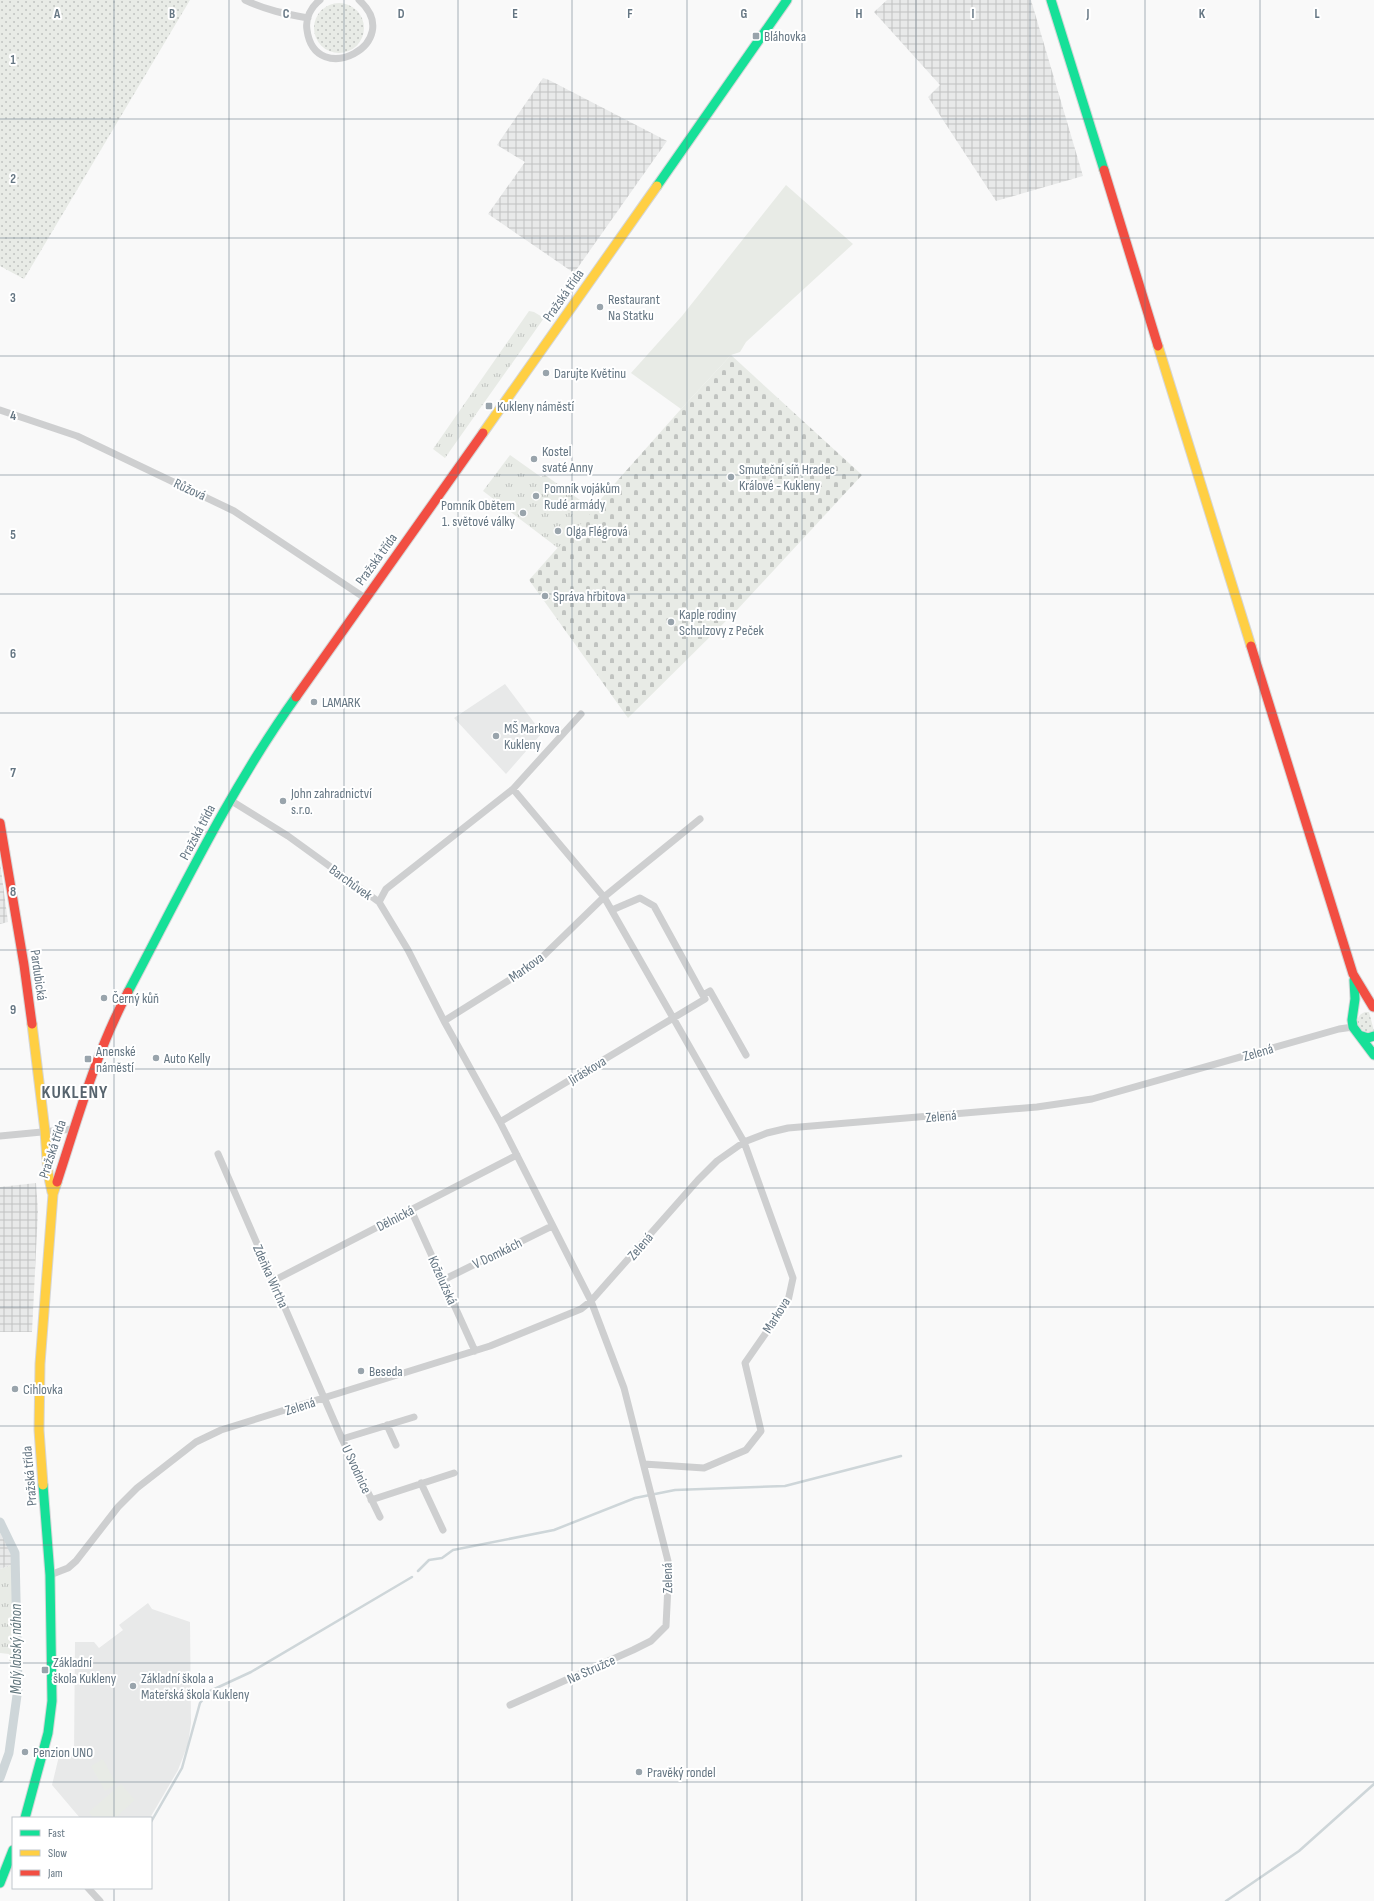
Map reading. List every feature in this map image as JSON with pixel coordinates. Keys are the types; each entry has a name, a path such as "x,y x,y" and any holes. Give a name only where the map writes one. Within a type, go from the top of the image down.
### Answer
{"street":[{"path":"246,0 274,12 308,18"},
{"path":"320,0 311,10 308,18 307,33 314,47 321,54 331,58 341,59 351,57 360,52 369,39 372,24 370,14 364,2"},
{"name":"Pražská třída","path":"25,1817 48,1733 52,1701 50,1575 39,1430 40,1364 53,1194 99,1054 113,1020 230,800 272,730 697,130 787,0"},
{"path":"1051,0 1353,974 1355,999 1353,1027 1374,1055"},
{"name":"Růžová","path":"0,410 77,436 234,511 365,598"},
{"path":"379,902 386,889 513,789 581,714"},
{"name":"Markova","path":"513,789 604,897 612,910 744,1142 793,1278 788,1301 745,1363 761,1430 746,1450 704,1468 644,1464"},
{"name":"Barchůvek","path":"230,800 288,836 379,902 408,950 444,1021"},
{"name":"Markova","path":"444,1021 535,964 604,897 700,819"},
{"name":"Pardubická","path":"0,823 21,944 45,1131 48,1173 53,1194"},
{"path":"612,910 640,898 654,906 705,999 673,1018"},
{"path":"1353,974 1374,1007"},
{"path":"703,995 710,991 746,1055"},
{"path":"1353,1016 1359,1008 1368,1006 1374,1007"},
{"name":"Jiráskova","path":"500,1122 673,1018"},
{"path":"444,1021 500,1122 591,1302"},
{"name":"Zelená","path":"50,1575 72,1565 127,1497 196,1442 221,1430 506,1341 570,1314 591,1302 698,1180 717,1161 744,1142 767,1133 788,1128 1038,1107 1092,1099 1339,1029 1353,1027"},
{"path":"1359,1035 1368,1038 1374,1036"},
{"path":"0,1136 45,1131 73,1130"},
{"name":"Zdeňka Wirtha","path":"218,1154 325,1398"},
{"name":"Dělnická","path":"273,1280 517,1155"},
{"name":"Koželužská","path":"411,1210 475,1351"},
{"name":"V Domkách","path":"443,1280 552,1226"},
{"name":"Zelená","path":"591,1302 624,1388 669,1566 666,1626"},
{"name":"U Svodnice","path":"325,1398 342,1439 380,1517"},
{"name":"U Svodnice","path":"342,1439 414,1417"},
{"path":"387,1425 396,1444"},
{"name":"U Svodnice","path":"371,1500 454,1473"},
{"path":"421,1483 443,1530"},
{"name":"Na Stružce","path":"510,1705 651,1641 666,1626"},
{"path":"0,1883 12,1853"},
{"path":"89,1889 100,1901"}],"shaded area":[{"path":"887,0 1031,0 1083,176 996,201 928,97 940,85 874,12"},
{"path":"543,78 667,141 574,273 488,214 525,162 497,145"},
{"path":"505,684 542,733 506,774 454,718"},
{"path":"0,862 8,922 0,924"},
{"path":"36,1183 38,1211 32,1332 0,1332 0,1187"},
{"path":"0,1527 4,1532 15,1564 0,1569"},
{"name":"Základní škola a Mateřská škola Kukleny","path":"148,1603 152,1609 190,1622 191,1723 188,1744 178,1770 151,1817 79,1817 52,1785 60,1752 74,1754 75,1642 94,1642 99,1648 123,1630 119,1625"}],"green space":[{"path":"0,0 190,0 24,279 0,266"},
{"path":"334,3 344,3 357,10 364,23 364,33 357,46 344,53 334,53 325,49 318,42 314,33 314,23 318,14 325,7"},
{"path":"786,185 853,244 746,342 740,352 731,355 681,409 631,373 682,316"},
{"path":"529,311 534,312 544,318 445,458 433,449"},
{"path":"731,355 862,475 736,611 628,718 529,580"},
{"path":"510,455 541,477 545,475 594,510 558,548 483,491"},
{"path":"1365,1012 1369,1012 1374,1031 1368,1033 1359,1028 1358,1023 1358,1018"},
{"path":"54,1139 59,1144 54,1149 49,1144"},
{"path":"15,1564 18,1662 9,1661 9,1654 0,1653 0,1569"},
{"path":"103,1759 116,1784 105,1791 91,1766"},
{"path":"121,1784 135,1800 116,1817 92,1817 89,1812"}],"waterway":[{"path":"418,1571 429,1560 442,1558 453,1550 554,1530 635,1498 675,1490 785,1486 901,1456"},
{"name":"Malý labský náhon","path":"0,1522 15,1553 18,1688 9,1753 0,1778"},
{"path":"152,1820 182,1768 200,1703 210,1691 251,1672 412,1577"},
{"path":"1226,1901 1299,1851 1374,1784"}],"traffic: fast":[{"path":"657,186 787,0"},
{"path":"1051,0 1104,170"},
{"path":"128,992 228,804 249,768 296,697"},
{"path":"1354,980 1355,999 1352,1020 1353,1027 1374,1055"},
{"path":"1359,1035 1368,1038 1374,1036"},
{"path":"25,1817 48,1733 52,1701 50,1575 43,1485"},
{"path":"0,1883 12,1853"}],"traffic: slow":[{"path":"483,433 657,186"},
{"path":"1158,346 1251,646"},
{"path":"32,1024 45,1131 48,1173 52,1192"},
{"path":"43,1485 39,1430 40,1364 53,1194 57,1182"}],"traffic: jam":[{"path":"1104,170 1158,346"},
{"path":"296,697 483,433"},
{"path":"1251,646 1353,974 1373,1007"},
{"path":"0,823 24,965 32,1024"},
{"path":"57,1182 97,1062 106,1038 128,992"}],"place":[{"name":"Bláhovka","path":"756,36"},
{"name":"Restaurant Na Statku","path":"600,307"},
{"name":"Darujte Květinu","path":"546,373"},
{"name":"Kukleny náměstí","path":"489,406"},
{"name":"Kostel svaté Anny","path":"534,459"},
{"name":"Smuteční síň Hradec Králové - Kukleny","path":"731,477"},
{"name":"Pomník vojákům Rudé armády","path":"536,496"},
{"name":"Pomník Obětem 1. světové války","path":"523,513"},
{"name":"Olga Flégrová","path":"558,531"},
{"name":"Správa hřbitova","path":"545,596"},
{"name":"Kaple rodiny Schulzovy z Peček","path":"671,622"},
{"name":"LAMARK","path":"314,702"},
{"name":"MŠ Markova Kukleny","path":"496,736"},
{"name":"John zahradnictví s.r.o.","path":"283,801"},
{"name":"Černý kůň","path":"104,998"},
{"name":"Auto Kelly","path":"156,1058"},
{"name":"Anenské náměstí","path":"88,1059"},
{"name":"Beseda","path":"361,1371"},
{"name":"Cihlovka","path":"15,1389"},
{"name":"Základní škola Kukleny","path":"45,1670"},
{"name":"Základní škola a Mateřská škola Kukleny","path":"133,1686"},
{"name":"Penzion UNO","path":"25,1752"},
{"name":"Pravěký rondel","path":"639,1772"}],"district":[{"name":"KUKLENY","path":"75,1092"}]}
